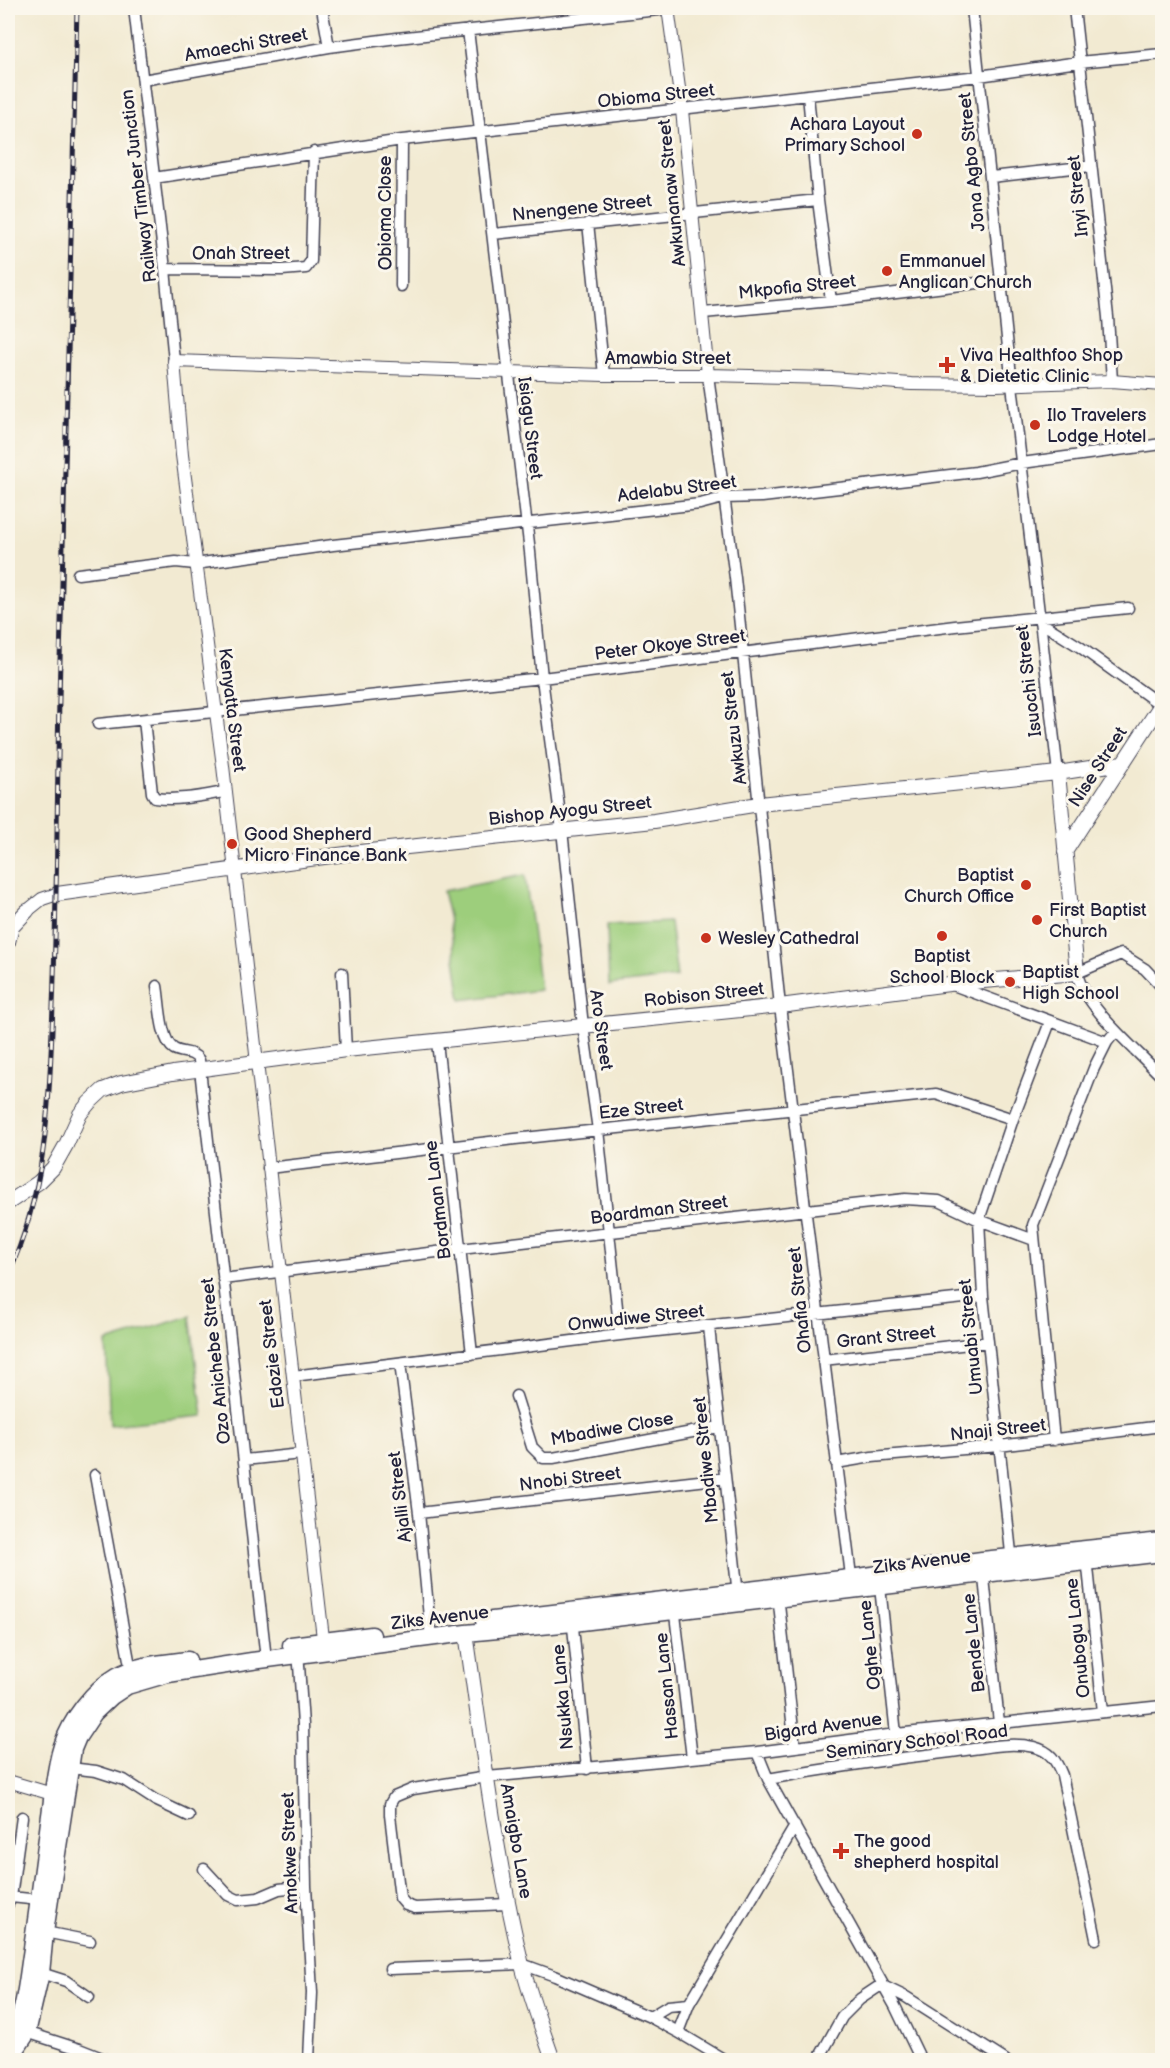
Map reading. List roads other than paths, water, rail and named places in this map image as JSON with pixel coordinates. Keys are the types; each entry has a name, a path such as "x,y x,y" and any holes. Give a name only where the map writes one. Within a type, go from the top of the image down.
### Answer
{"main road":[{"name":"Nise Street","path":"1065,852 1162,705"},
{"name":"Bishop Ayogu Street","path":"57,894 360,852 654,821 759,804 1058,773 1122,764"},
{"name":"Isuochi Street","path":"1058,773 1077,973"},
{"path":"8,942 12,927 27,911"},
{"name":"Robison Street","path":"8,1203 39,1182 53,1168 80,1114 88,1103 103,1090 121,1083 346,1050 780,1006 949,984 1077,973"},
{"name":"Ziks Avenue","path":"8,2044 22,2031 27,1990 40,1931 60,1796 62,1747 73,1722 106,1684 118,1676 153,1665 265,1654 465,1628 852,1584 1086,1554 1162,1541"},
{"name":"Ziks Avenue","path":"1086,1554 1162,1553"},
{"name":"Ziks Avenue","path":"852,1584 880,1587 983,1567"},
{"name":"Amaigbo Lane","path":"465,1628 486,1777 508,1904 522,1964 553,2061"},
{"name":"Ziks Avenue","path":"9,2061 22,2031 41,1973 39,1900 60,1796 78,1737 94,1713 111,1696 127,1686 168,1674 265,1654"}],"street":[{"name":"Railway Timber Junction","path":"134,8 174,361"},
{"path":"322,8 329,47"},
{"name":"Amaechi Street","path":"143,80 329,47 671,8"},
{"name":"Awkunanaw Street","path":"671,8 708,375"},
{"name":"Jona Agbo Street","path":"972,8 1012,385"},
{"name":"Inyi Street","path":"1074,8 1108,317 1112,381"},
{"name":"Isiagu Street","path":"468,30 542,678 562,830"},
{"name":"Obioma Street","path":"154,178 402,140 1162,54"},
{"path":"808,95 831,301"},
{"name":"Obioma Close","path":"401,286 402,140"},
{"name":"Onah Street","path":"165,269 282,270 306,268 311,261 314,152"},
{"path":"991,177 1091,166"},
{"name":"Nnengene Street","path":"493,234 818,200"},
{"path":"588,223 604,375"},
{"name":"Mkpofia Street","path":"703,313 831,301 1002,280"},
{"name":"Amawbia Street","path":"174,361 604,375 831,378 911,384 1012,385 1112,381 1162,385"},
{"name":"Kenyatta Street","path":"174,361 195,564 215,712 256,1063"},
{"name":"Awkuzu Street","path":"708,375 735,578 780,1006"},
{"name":"Isuochi Street","path":"1012,385 1058,773"},
{"name":"Adelabu Street","path":"78,574 176,562 195,564 333,545 700,504 723,498 762,498 976,472 1022,463 1162,444"},
{"name":"Peter Okoye Street","path":"98,724 542,678 742,652 1040,620 1128,608"},
{"path":"1040,620 1162,705"},
{"path":"144,720 154,798 184,799 224,792"},
{"name":"Aro Street","path":"562,830 620,1335"},
{"name":"Bishop Ayogu Street","path":"27,911 42,899 57,894"},
{"path":"1162,987 1145,969 1121,954 1077,973 1083,990 1116,1031 1162,1077"},
{"path":"342,973 346,1050"},
{"path":"949,984 1107,1042"},
{"path":"157,986 166,1040 174,1048 193,1053 197,1057 200,1070"},
{"name":"Ohafia Street","path":"780,1006 852,1584"},
{"name":"Umuabi Street","path":"1012,1563 983,1296 979,1220 1013,1119 1050,1022"},
{"path":"1054,1440 1033,1226 1094,1068 1107,1042 1116,1031"},
{"name":"Bordman Lane","path":"437,1042 472,1354"},
{"name":"Edozie Street","path":"256,1063 324,1646"},
{"name":"Ozo Anichebe Street","path":"200,1070 265,1654"},
{"name":"Eze Street","path":"268,1168 936,1094 1013,1119"},
{"name":"Boardman Street","path":"223,1279 460,1249 610,1234 904,1199 939,1201 979,1220 1034,1240"},
{"name":"Onwudiwe Street","path":"293,1376 620,1335 983,1296"},
{"name":"Mbadiwe Street","path":"709,1327 738,1596"},
{"name":"Grant Street","path":"823,1360 988,1342"},
{"name":"Ajalli Street","path":"400,1363 431,1633"},
{"name":"Mbadiwe Close","path":"516,1396 532,1447 543,1458 554,1458 719,1427"},
{"name":"Nnaji Street","path":"836,1463 872,1457 999,1446 1162,1426"},
{"path":"244,1460 301,1454"},
{"path":"95,1475 131,1671"},
{"name":"Nnobi Street","path":"419,1513 725,1478"},
{"name":"Onubogu Lane","path":"1086,1554 1102,1713"},
{"name":"Bende Lane","path":"983,1567 999,1723"},
{"name":"Oghe Lane","path":"880,1587 896,1734"},
{"path":"777,1592 795,1747"},
{"name":"Hassan Lane","path":"674,1604 692,1758"},
{"name":"Nsukka Lane","path":"572,1616 587,1769"},
{"name":"Amokwe Street","path":"298,1649 303,1725 306,1886 312,1993 309,2061"},
{"name":"Bigard Avenue","path":"508,1904 415,1908 406,1905 400,1898 390,1815 390,1804 394,1797 413,1788 486,1777 757,1752 896,1734 1162,1706"},
{"name":"Seminary School Road","path":"768,1779 850,1764 1004,1746 1033,1747 1044,1751 1056,1760 1062,1775 1096,1939"},
{"path":"757,1752 768,1779 881,1985 895,2006 921,2061"},
{"path":"69,1768 96,1771 124,1780 155,1800 189,1815"},
{"path":"8,1781 60,1796"},
{"path":"22,1817 11,1873 9,1900 39,1900"},
{"path":"678,2032 688,2004 795,1826"},
{"path":"204,1869 228,1895 238,1900 258,1898 279,1889 306,1886"},
{"path":"40,1931 90,1941"},
{"path":"390,1969 522,1964 650,2017 725,2061"},
{"path":"41,1973 62,1979 88,1997"},
{"path":"818,2061 842,2017 860,1999 881,1985"},
{"path":"881,1985 906,1997 1005,2061"},
{"path":"650,2017 668,2006 688,2004"},
{"path":"22,2031 79,2049 107,2061"}],"railway":[{"path":"8,1275 21,1242 39,1176 50,1075 77,8"}],"place":[{"name":"Achara Layout Primary School","path":"917,134"},
{"name":"Emmanuel Anglican Church","path":"887,271"},
{"name":"Viva Healthfoo Shop & Dietetic Clinic","path":"947,365"},
{"name":"Ilo Travelers Lodge Hotel","path":"1035,425"},
{"name":"Good Shepherd Micro Finance Bank","path":"232,844"},
{"name":"Baptist Church Office","path":"1026,885"},
{"name":"First Baptist Church","path":"1037,920"},
{"name":"Baptist School Block","path":"942,936"},
{"name":"Wesley Cathedral","path":"706,938"},
{"name":"Baptist High School","path":"1010,982"},
{"name":"The good shepherd hospital","path":"841,1851"}]}
